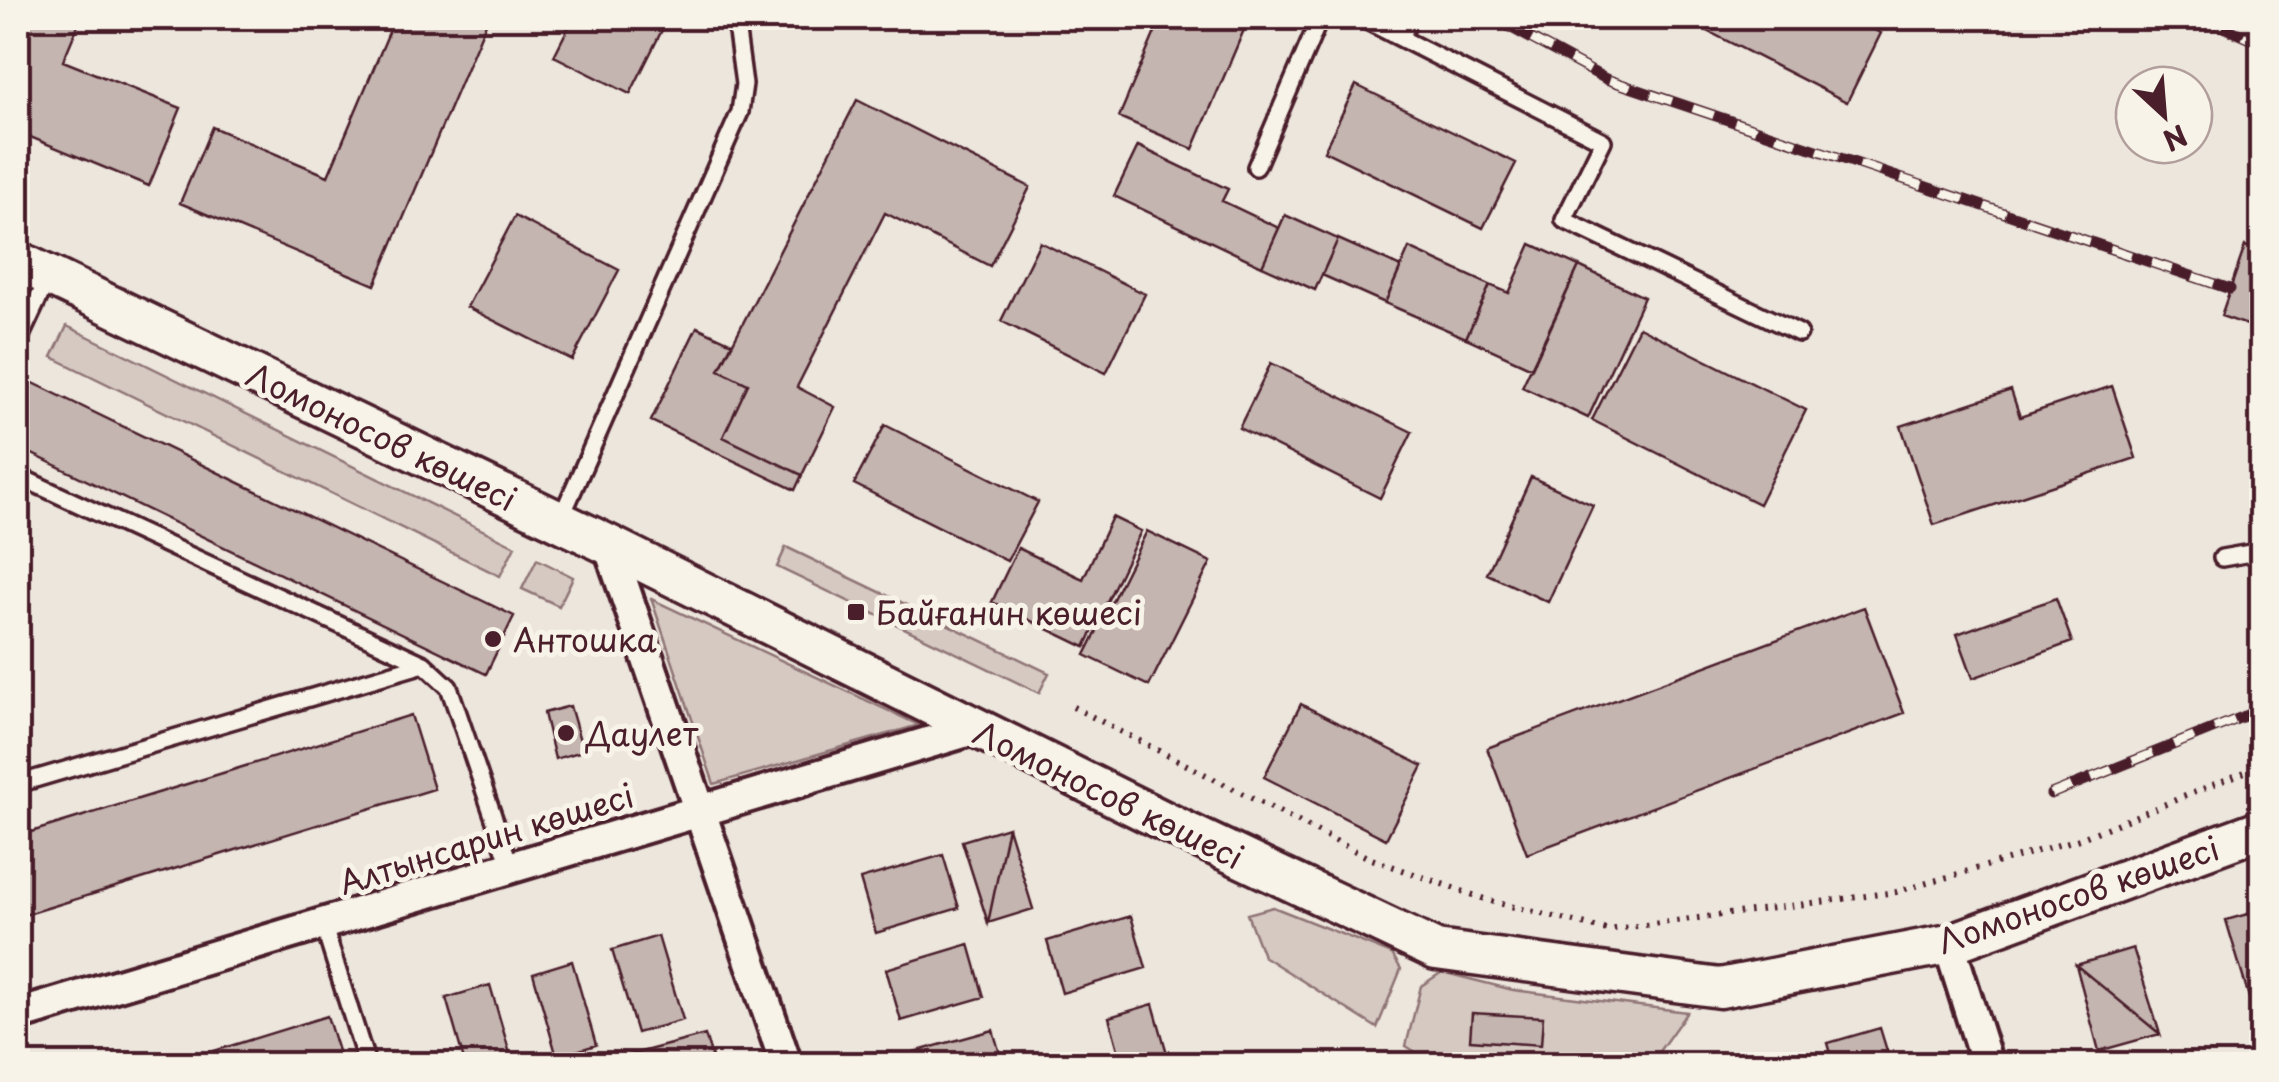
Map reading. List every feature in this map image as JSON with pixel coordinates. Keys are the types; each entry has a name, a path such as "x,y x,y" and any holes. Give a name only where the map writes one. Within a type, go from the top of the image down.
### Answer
{"street":[{"name":"Ломоносов көшесі","path":"33,268 609,545 974,729 1436,950 1720,988 1949,944 2262,829"},
{"path":"609,545 786,1064"},
{"name":"Алтынсарин көшесі","path":"18,1015 974,729"},
{"path":"1949,944 1986,1064"}],"lane":[{"path":"559,522 740,112 744,84 735,18"},
{"path":"1256,167 1320,18"},
{"path":"1361,18 1603,141 1564,220 1799,333"},
{"path":"1401,38 1410,18"},
{"path":"18,342 33,268"},
{"path":"18,476 424,664 448,686 511,868"},
{"path":"2222,558 2262,551"},
{"path":"18,784 424,664"},
{"path":"322,924 367,1064"}],"path":[{"path":"1073,707 1369,858 1490,900 1607,930 1896,892 2078,839 2262,765"}],"shaded area":[{"path":"67,326 515,546 500,576 52,357"},
{"path":"786,547 1049,673 1039,693 777,567"},
{"path":"537,559 573,577 559,606 522,589"},
{"path":"651,599 919,725 714,784"},
{"path":"1273,907 1392,954 1401,969 1377,1028 1263,956 1247,914"},
{"path":"1442,972 1513,990 1687,1012 1655,1057 1559,1064 1435,1064 1406,1046 1421,986"}],"building":[{"path":"18,18 81,18 63,61 181,108 149,186 18,132"},
{"path":"395,18 488,18 375,285 180,203 212,127 328,176"},
{"path":"573,18 668,18 630,94 554,56"},
{"path":"1161,18 1249,18 1193,149 1119,117"},
{"path":"1682,18 1849,18 1881,33 1847,102"},
{"path":"1356,85 1516,163 1483,228 1324,151"},
{"path":"857,100 1030,187 990,266 885,213 797,387 835,407 802,475 723,437 748,384 719,370"},
{"path":"1138,146 1228,189 1222,201 1279,228 1262,266 1114,196"},
{"path":"1285,215 1338,239 1315,290 1262,266"},
{"path":"515,216 619,270 572,360 467,307"},
{"path":"1338,239 1401,267 1385,303 1322,275"},
{"path":"1040,242 1145,294 1106,373 1001,321"},
{"path":"1531,244 1579,266 1532,368 1466,338 1490,285 1509,293"},
{"path":"2245,246 2262,251 2262,330 2221,316"},
{"path":"1409,248 1490,285 1466,338 1385,303"},
{"path":"1579,266 1644,297 1588,418 1522,387"},
{"path":"697,327 732,343 719,370 748,384 723,437 802,475 795,490 651,421"},
{"path":"1639,327 1806,410 1759,504 1592,420"},
{"path":"1271,363 1412,432 1380,498 1239,428"},
{"path":"21,377 514,616 486,674 18,447"},
{"path":"2112,386 2136,458 1934,525 1901,426 2011,390 2020,417"},
{"path":"885,425 1038,502 1007,561 854,484"},
{"path":"1531,477 1593,505 1548,602 1487,574"},
{"path":"1112,517 1141,531 1085,647 992,602 1018,548 1083,579"},
{"path":"1147,531 1211,562 1149,686 1085,655"},
{"path":"2056,598 2072,642 1973,678 1957,634"},
{"path":"1864,607 1904,713 1527,854 1487,748"},
{"path":"1301,704 1423,766 1386,839 1264,777"},
{"path":"570,706 583,751 555,759 544,713"},
{"path":"411,715 434,789 18,917 18,836"},
{"path":"1008,827 1033,909 988,923"},
{"path":"1008,827 988,923 962,841"},
{"path":"943,855 959,908 876,933 860,879"},
{"path":"2262,910 2262,1001 2251,1004 2226,920"},
{"path":"1131,916 1146,968 1062,993 1047,941"},
{"path":"658,936 683,1020 637,1033 612,950"},
{"path":"969,944 984,997 901,1021 886,969"},
{"path":"2133,948 2160,1034 2076,965"},
{"path":"572,961 596,1045 557,1057 533,973"},
{"path":"2076,965 2160,1034 2099,1051"},
{"path":"490,985 513,1064 465,1064 446,998"},
{"path":"1153,1004 1170,1064 1122,1064 1109,1017"},
{"path":"1472,1013 1543,1017 1541,1045 1470,1040"},
{"path":"327,1016 342,1064 172,1064"},
{"path":"1880,1028 1891,1064 1834,1064 1828,1043"},
{"path":"993,1030 1003,1064 914,1064 910,1053"},
{"path":"705,1035 714,1064 624,1064 622,1057"}],"railway":[{"path":"1493,18 1606,79 2230,289"},
{"path":"2203,18 2262,44"},
{"path":"2051,794 2262,709"}],"place":[{"name":"Байғанин көшесі","path":"856,612"},
{"name":"Антошка","path":"493,639"},
{"name":"Даулет","path":"566,733"}]}
